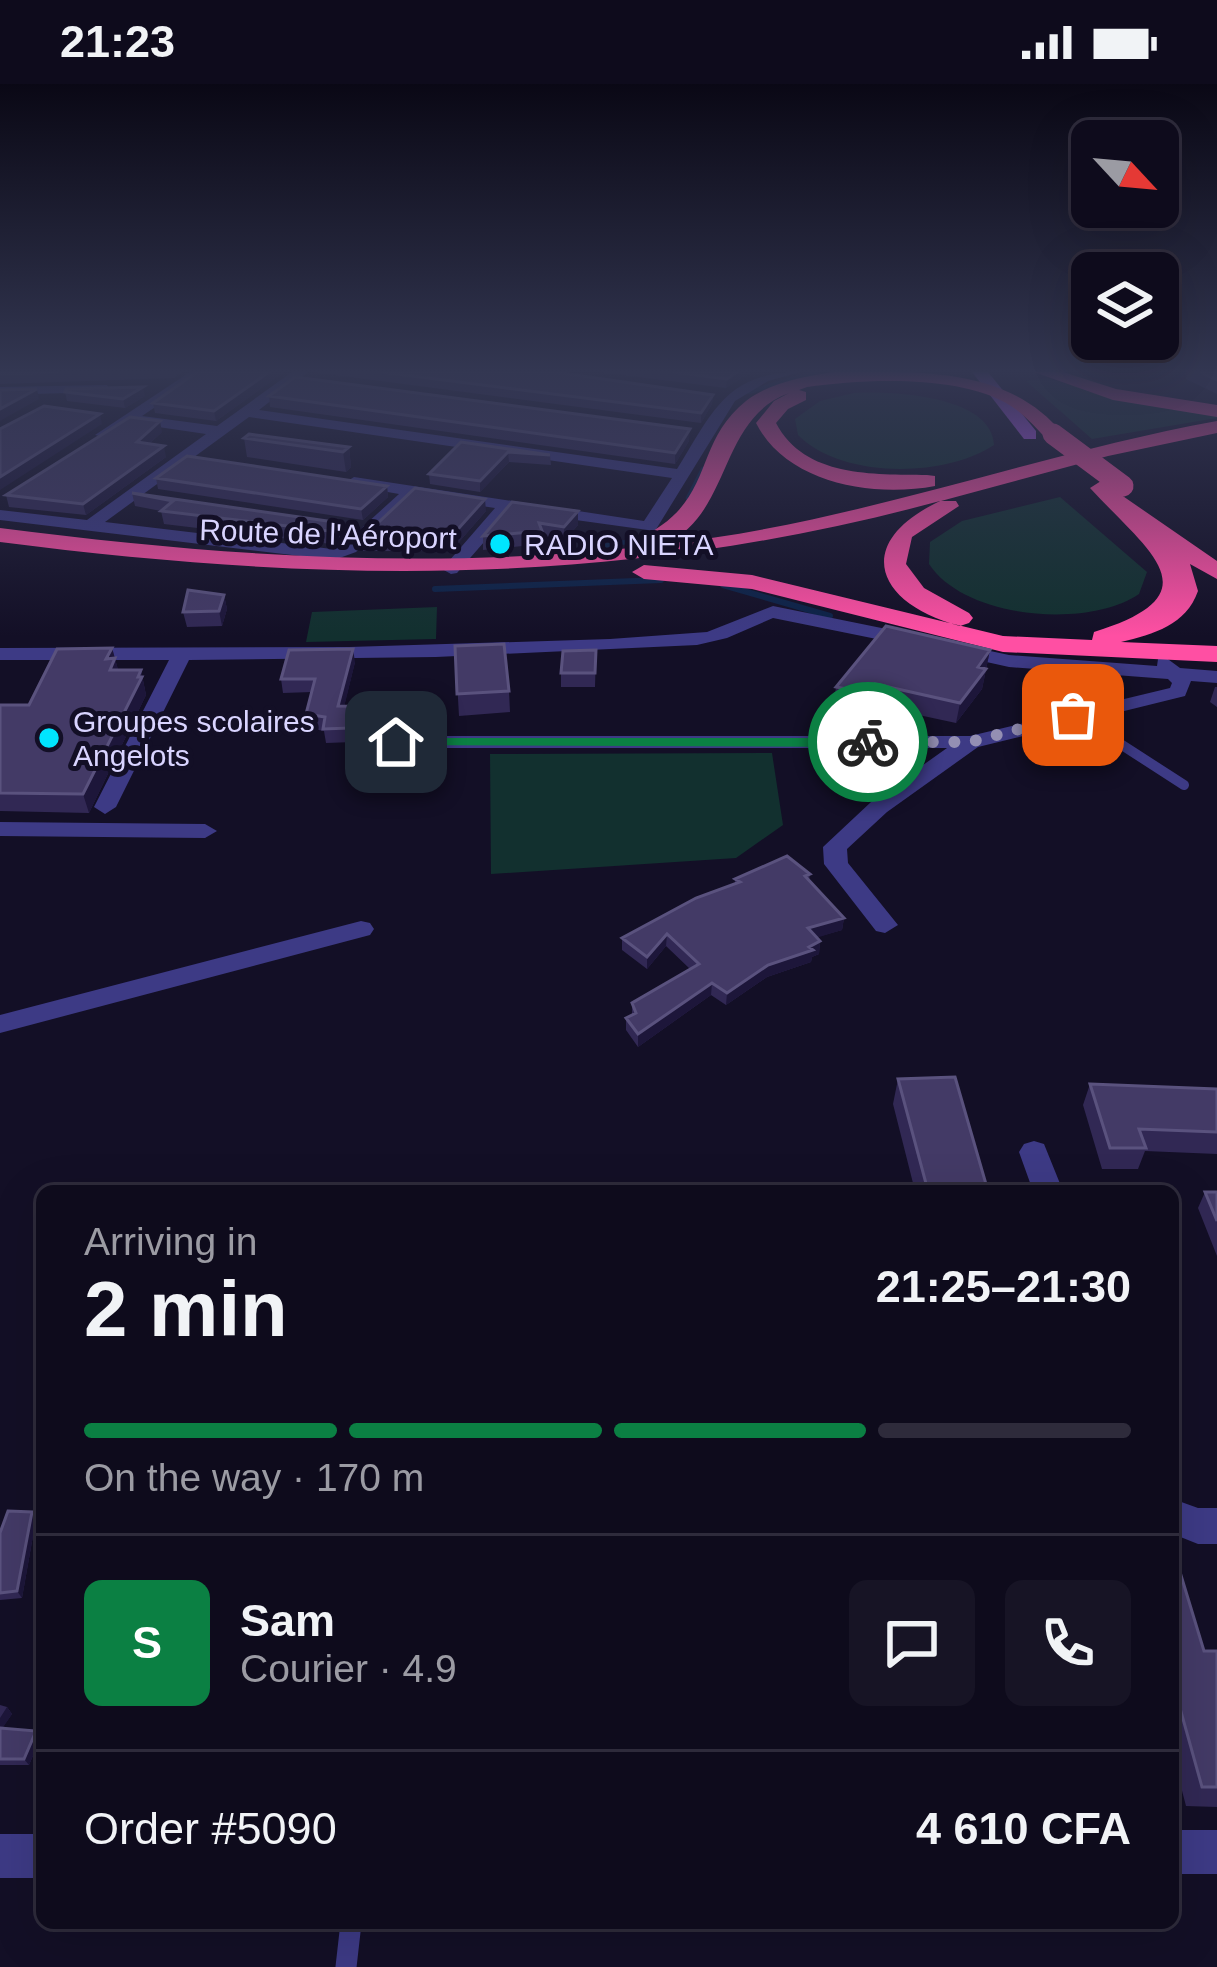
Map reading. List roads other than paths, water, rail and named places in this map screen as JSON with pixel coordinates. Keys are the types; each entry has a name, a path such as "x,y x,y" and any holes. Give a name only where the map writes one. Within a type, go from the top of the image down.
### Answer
{"highway":[{"path":"458,569 605,552 667,537 694,511 721,460"},
{"path":"802,460 857,478 927,481 1002,475"},
{"name":"Route de l'Aéroport","path":"0,535 209,561 375,570 568,563 783,532 1071,460"},
{"path":"1072,460 1217,572"},
{"name":"Route de l'Aéroport","path":"0,550 163,572 287,580 500,580 611,572 734,554 1130,460"},
{"path":"968,499 920,516 900,531 892,546 899,577 913,595 958,618 1023,635 1069,638 1138,631 1168,618 1184,593 1186,579 1167,550 1115,492"},
{"path":"1115,492 1217,552"},
{"path":"611,572 699,573 752,582 1003,644 1217,653"},
{"path":"1115,650 1159,637 1204,607"}],"street":[{"path":"87,528 178,460"},
{"path":"607,460 680,473"},
{"path":"343,481 649,527 688,460"},
{"path":"0,515 324,556 342,553 411,491"},
{"path":"131,494 152,497"},
{"path":"458,569 505,507"},
{"path":"347,527 369,531"},
{"path":"0,654 525,649 724,636 773,612 1009,661 1217,677"},
{"path":"396,742 970,742 1178,692 1182,683 1177,673 1150,651"},
{"path":"105,808 182,653"},
{"path":"885,925 836,864 835,847 879,807 970,742"},
{"path":"0,829 205,831"},
{"path":"0,1024 362,929"},
{"path":"1034,1152 1046,1185"},
{"path":"1179,1518 1198,1526 1217,1526"},
{"path":"1179,1852 1217,1852"},
{"path":"0,1856 36,1856"}],"lane":[{"path":"1073,715 1184,785"},
{"path":"346,1967 350,1929"}],"waterway":[{"path":"688,498 703,469"},
{"path":"562,553 638,540"},
{"path":"435,589 661,580"},
{"path":"723,585 830,616"}],"place":[{"name":"RADIO NIETA","path":"500,544"},
{"name":"Groupes scolaires Angelots","path":"49,738"}]}
